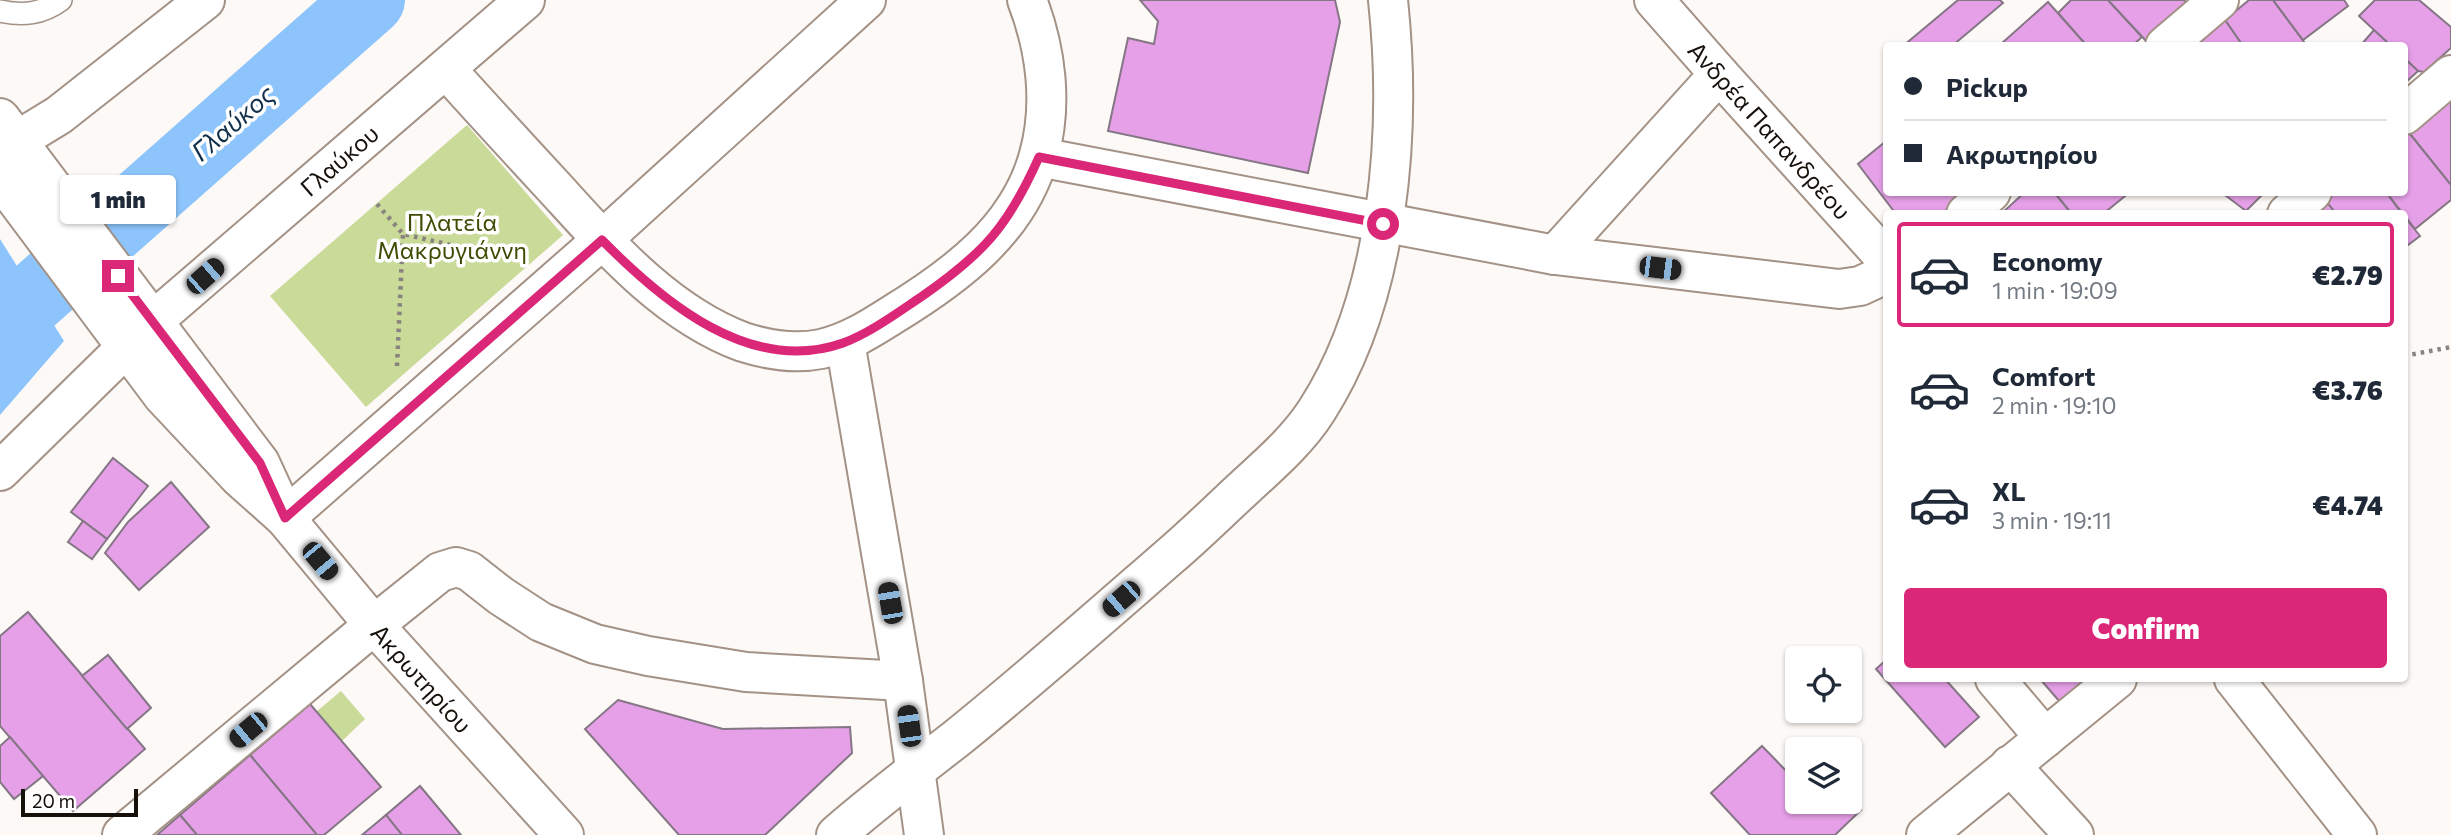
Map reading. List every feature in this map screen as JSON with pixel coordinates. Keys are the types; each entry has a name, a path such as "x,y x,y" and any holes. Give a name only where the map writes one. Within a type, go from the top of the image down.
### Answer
{"street":[{"path":"6,136 59,115 111,77 205,0"},
{"name":"Γλαύκου","path":"0,471 129,320 446,69 525,0"},
{"path":"285,518 602,240 866,0"},
{"path":"446,69 602,240 646,281 685,311 743,341 779,351 819,349 845,342 915,301 974,257 1005,223 1023,193 1039,157 1045,125 1046,84 1038,32 1027,0"},
{"path":"836,835 1040,669 1196,534 1296,438 1316,412 1332,385 1354,336 1376,267 1383,224 1392,92 1393,55 1388,0"},
{"name":"Ανδρέα Παπανδρέου","path":"1654,0 1883,255"},
{"path":"2170,42 2219,0"},
{"path":"1555,255 1719,74"},
{"path":"2408,112 2451,75"},
{"name":"Ακρωτηρίου","path":"6,136 19,184 129,320 163,396 239,477 285,518 550,830"},
{"path":"1039,157 1555,255 1839,289 1860,286 1883,275"},
{"path":"1971,210 1986,196"},
{"path":"2292,210 2307,196"},
{"path":"845,342 903,681 924,835"},
{"path":"122,835 440,572 456,567 470,571 501,596 541,622 596,644 648,656 746,672 903,681"},
{"path":"1998,682 2045,738"},
{"path":"1926,835 2113,682"},
{"path":"2236,682 2357,835"},
{"path":"2010,765 2074,835"}],"lane":[{"path":"0,11 25,16 52,7 61,0"}],"path":[{"path":"377,204 403,234 531,263"},
{"path":"397,368 403,234"},
{"path":"2408,355 2451,347"}],"green space":[{"name":"Πλατεία Μακρυγιάννη","path":"467,125 563,235 366,407 270,296"},
{"path":"341,691 365,719 341,742 316,712"}],"water":[{"path":"0,239 64,341 0,415"}],"building":[{"path":"1140,0 1335,0 1340,22 1308,173 1108,131 1128,38 1154,44 1158,21"},
{"path":"1958,0 2000,0 2003,3 1957,42 1908,42"},
{"path":"2071,0 2108,0 2142,37 2136,42 2083,42 2058,13"},
{"path":"2108,0 2184,0 2191,8 2151,42 2147,42"},
{"path":"2249,0 2273,0 2304,42 2240,42 2225,20"},
{"path":"2273,0 2344,0 2348,6 2303,40"},
{"path":"2375,0 2419,0 2451,27 2451,48 2424,72 2418,71 2408,62 2408,42 2387,42 2359,16"},
{"path":"2048,2 2083,42 2003,42"},
{"path":"2225,20 2240,42 2200,42"},
{"path":"2374,30 2387,42 2364,42"},
{"path":"2408,62 2418,71 2408,80"},
{"path":"2447,96 2451,101 2451,185 2408,131 2408,127"},
{"path":"2408,131 2451,185 2451,200 2415,229 2408,220 2408,210 2400,210 2389,196 2408,196"},
{"path":"1883,143 1883,196 1965,197 1950,210 1893,210 1858,164"},
{"path":"2021,196 2057,196 2069,210 2005,210"},
{"path":"2057,196 2125,196 2108,210 2069,210"},
{"path":"2226,196 2261,196 2245,210"},
{"path":"2389,196 2399,210 2333,210 2323,197"},
{"path":"2323,197 2333,210 2307,210"},
{"path":"2408,221 2420,236 2408,245"},
{"path":"113,458 148,486 107,539 71,512"},
{"path":"171,482 209,527 139,590 105,553 128,522"},
{"path":"83,521 107,539 92,559 68,542"},
{"path":"28,612 145,749 73,811 0,726 0,636"},
{"path":"108,655 151,708 127,729 82,676"},
{"path":"1883,663 1883,677 1876,669"},
{"path":"1888,682 1948,682 1979,717 1945,747"},
{"path":"2043,682 2083,682 2060,702"},
{"path":"618,700 723,729 850,727 852,753 765,835 679,835 585,729"},
{"path":"310,704 381,787 324,835 317,835 250,755"},
{"path":"10,737 43,776 14,799 0,782 0,746"},
{"path":"1762,746 1785,770 1785,814 1857,814 1835,835 1750,835 1711,793"},
{"path":"250,755 317,835 197,835 180,815"},
{"path":"420,786 461,835 402,835 386,815"},
{"path":"180,815 197,835 157,835"},
{"path":"386,815 402,835 362,835"}],"waterway":[{"name":"Γλαύκος","path":"0,327 370,0"}],"route":[{"path":"118,276 246,442 260,463 285,518 602,240 664,296 727,335 779,351 797,351 845,342 870,329 940,284 974,257 1005,223 1039,157 1383,224"}]}
